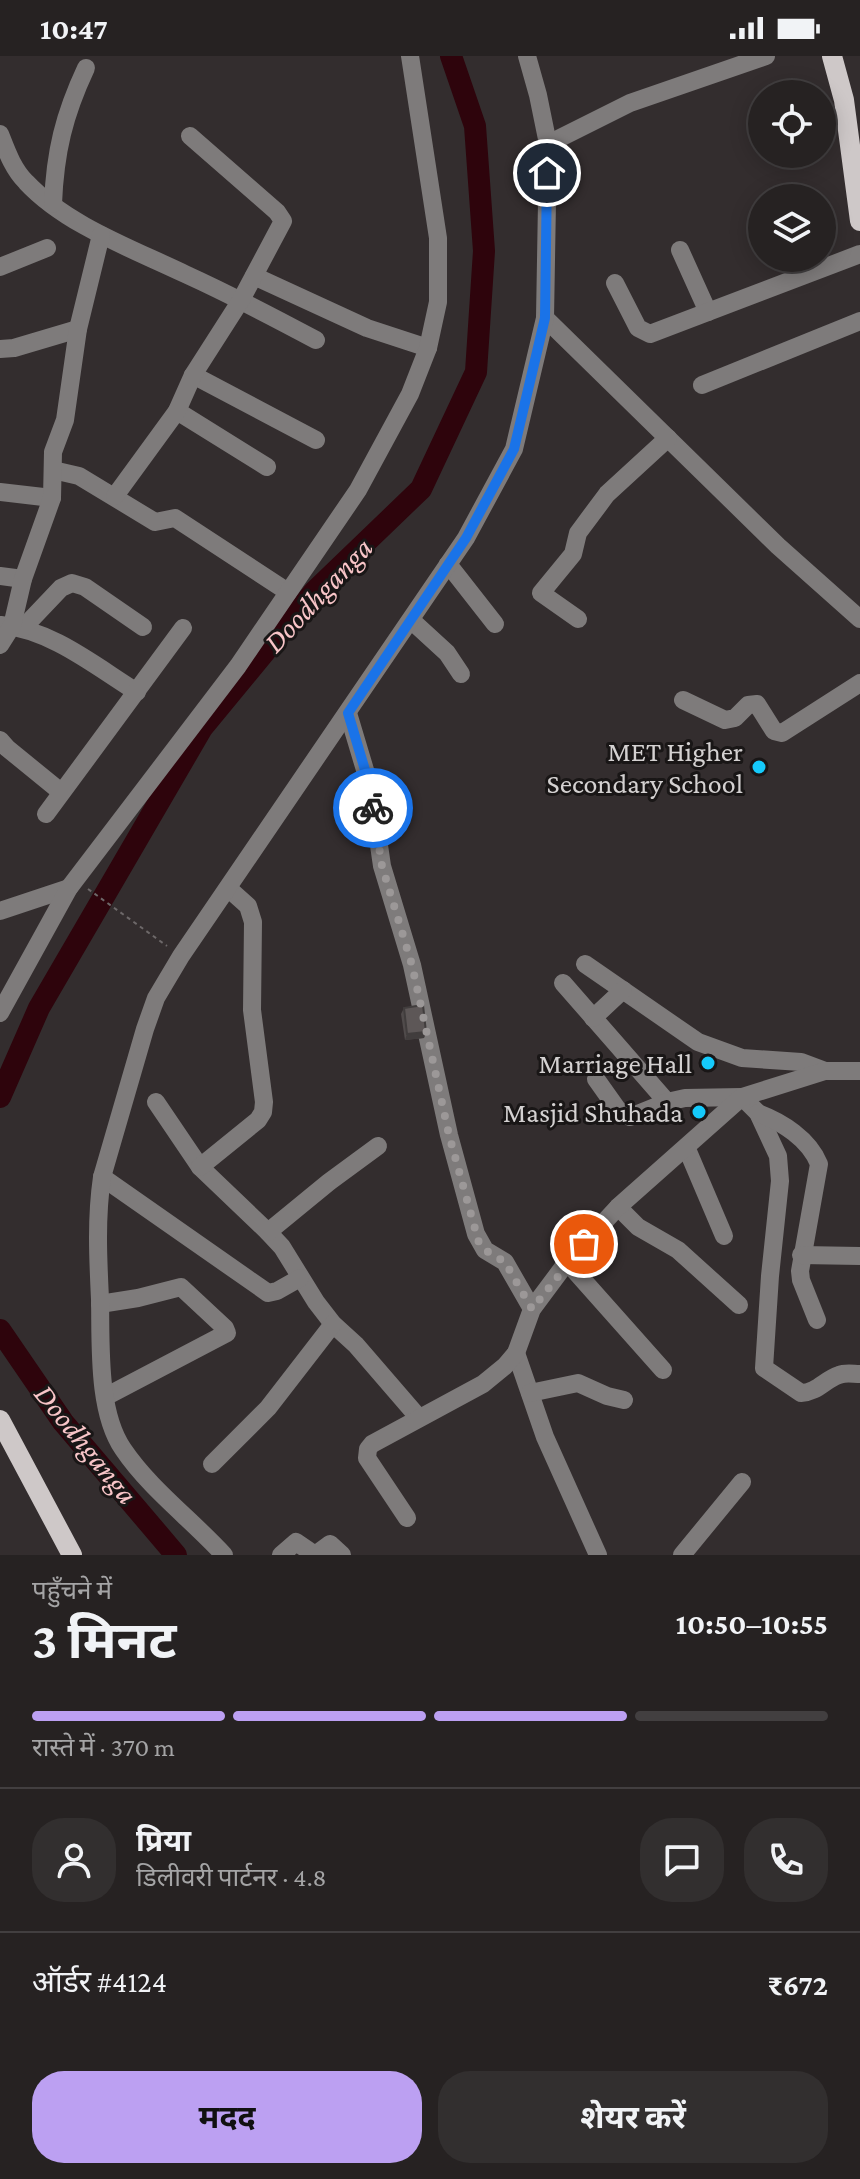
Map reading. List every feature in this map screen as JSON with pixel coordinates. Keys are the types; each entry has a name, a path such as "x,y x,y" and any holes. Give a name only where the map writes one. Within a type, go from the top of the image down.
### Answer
{"main road":[{"path":"832,56 852,98 860,221"},
{"path":"0,1420 72,1555"}],"street":[{"path":"0,1013 76,887 238,666 358,490 410,394 428,348 438,302 438,238 410,56"},
{"path":"224,1555 124,1451 114,1431 101,1370 98,1220 102,1177 156,998 181,956 466,538 514,449 545,318 548,144 527,56"},
{"path":"548,144 630,103 766,56"},
{"path":"53,204 60,134 70,101 86,68"},
{"path":"0,134 5,162 53,204 101,235 241,300 316,340"},
{"path":"115,496 177,411 193,375 241,300 283,221 190,136"},
{"path":"0,645 12,626 23,579 52,498 53,452 65,420 78,329 101,235"},
{"path":"0,267 47,248"},
{"path":"680,250 708,312"},
{"path":"615,283 638,328 645,333 661,331 860,254"},
{"path":"254,276 367,328 428,348"},
{"path":"545,318 778,546 860,619"},
{"path":"702,385 860,321"},
{"path":"0,349 14,348 78,329"},
{"path":"193,375 316,440"},
{"path":"177,411 267,467"},
{"path":"578,619 541,593 573,554 578,533 607,494 668,438"},
{"path":"53,470 75,474 155,522 175,518 288,592"},
{"path":"0,492 52,498"},
{"path":"448,564 495,624"},
{"path":"0,576 23,579"},
{"path":"12,626 72,583 85,587 143,627"},
{"path":"411,620 447,653 461,674"},
{"path":"12,626 62,645 137,692"},
{"path":"46,814 183,628"},
{"path":"683,700 725,720 735,718 748,705 757,704 774,731 782,733 860,683"},
{"path":"348,713 371,790 382,866 412,965 449,1135 476,1234 485,1250 505,1262 532,1309"},
{"path":"0,740 61,792"},
{"path":"0,911 76,887"},
{"path":"200,1167 258,1120 263,1112 252,1010 253,922 248,906 229,889"},
{"path":"585,964 698,1042 742,1058 801,1062 825,1071"},
{"path":"563,983 667,1102"},
{"path":"593,1018 623,990"},
{"path":"596,1079 623,1115 630,1117 685,1098 742,1097 825,1071 860,1071"},
{"path":"742,1097 758,1113 778,1156 780,1181 764,1368 801,1393 816,1390 844,1373 860,1374"},
{"path":"407,1518 367,1458 372,1444 483,1384 505,1366 516,1353 532,1309 567,1262 618,1207 687,1149 742,1097"},
{"path":"156,1102 200,1167 282,1247 333,1324 356,1345 419,1418"},
{"path":"758,1113 785,1125 815,1153 819,1164 801,1255 801,1280 817,1320"},
{"path":"268,1232 378,1146"},
{"path":"687,1149 724,1236"},
{"path":"102,1177 268,1293 300,1278"},
{"path":"618,1207 638,1227 678,1250 739,1305"},
{"path":"801,1255 860,1256"},
{"path":"567,1262 663,1370"},
{"path":"100,1304 181,1287 227,1333 105,1397"},
{"path":"212,1464 268,1408 333,1324"},
{"path":"516,1353 542,1429 598,1555"},
{"path":"530,1393 578,1383 624,1400"},
{"path":"682,1555 742,1482"},
{"path":"281,1555 298,1542 315,1555 330,1544 342,1555"}],"path":[{"path":"76,887 173,950"}],"building":[{"path":"423,1005 426,1032 407,1034 404,1008"}],"waterway":[{"name":"Doodhganga","path":"0,1097 39,1008 202,728 314,592 421,489 476,372 484,251 475,126 451,56"},
{"name":"Doodhganga","path":"0,1330 63,1422 176,1555"}],"way so far":[{"path":"373,808 382,866 412,965 449,1135 479,1243 505,1262 532,1309 584,1244"}],"place":[{"name":"MET Higher Secondary School","path":"759,767"},
{"name":"Marriage Hall","path":"708,1063"},
{"name":"Masjid Shuhada","path":"699,1112"}],"route":[{"path":"373,808 371,790 348,713 466,538 514,449 545,318 547,173"}]}
